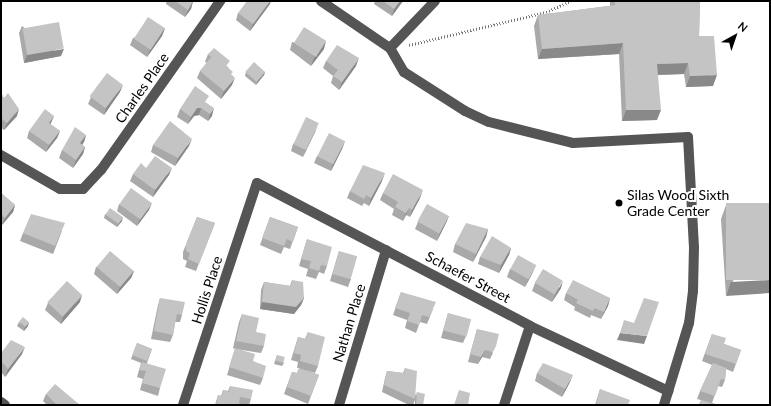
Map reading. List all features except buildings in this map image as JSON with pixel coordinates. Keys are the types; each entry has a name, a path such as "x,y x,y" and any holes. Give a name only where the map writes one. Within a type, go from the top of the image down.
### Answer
{"street":[{"name":"Charles Place","path":"1,156 60,189 83,189 101,170 220,1"},
{"path":"321,1 390,48 404,72 442,97 489,122 526,134 572,143 688,137 694,247 689,323 664,405"},
{"path":"390,48 435,1"},
{"name":"Schaefer Street","path":"257,183 530,326 668,391"},
{"name":"Hollis Place","path":"183,405 257,183"},
{"name":"Nathan Place","path":"339,405 386,250"},
{"path":"504,405 530,326"},
{"path":"1,402 5,405"}],"path":[{"path":"404,46 546,12 570,1"}],"place":[{"name":"Silas Wood Sixth Grade Center","path":"619,203"}]}
